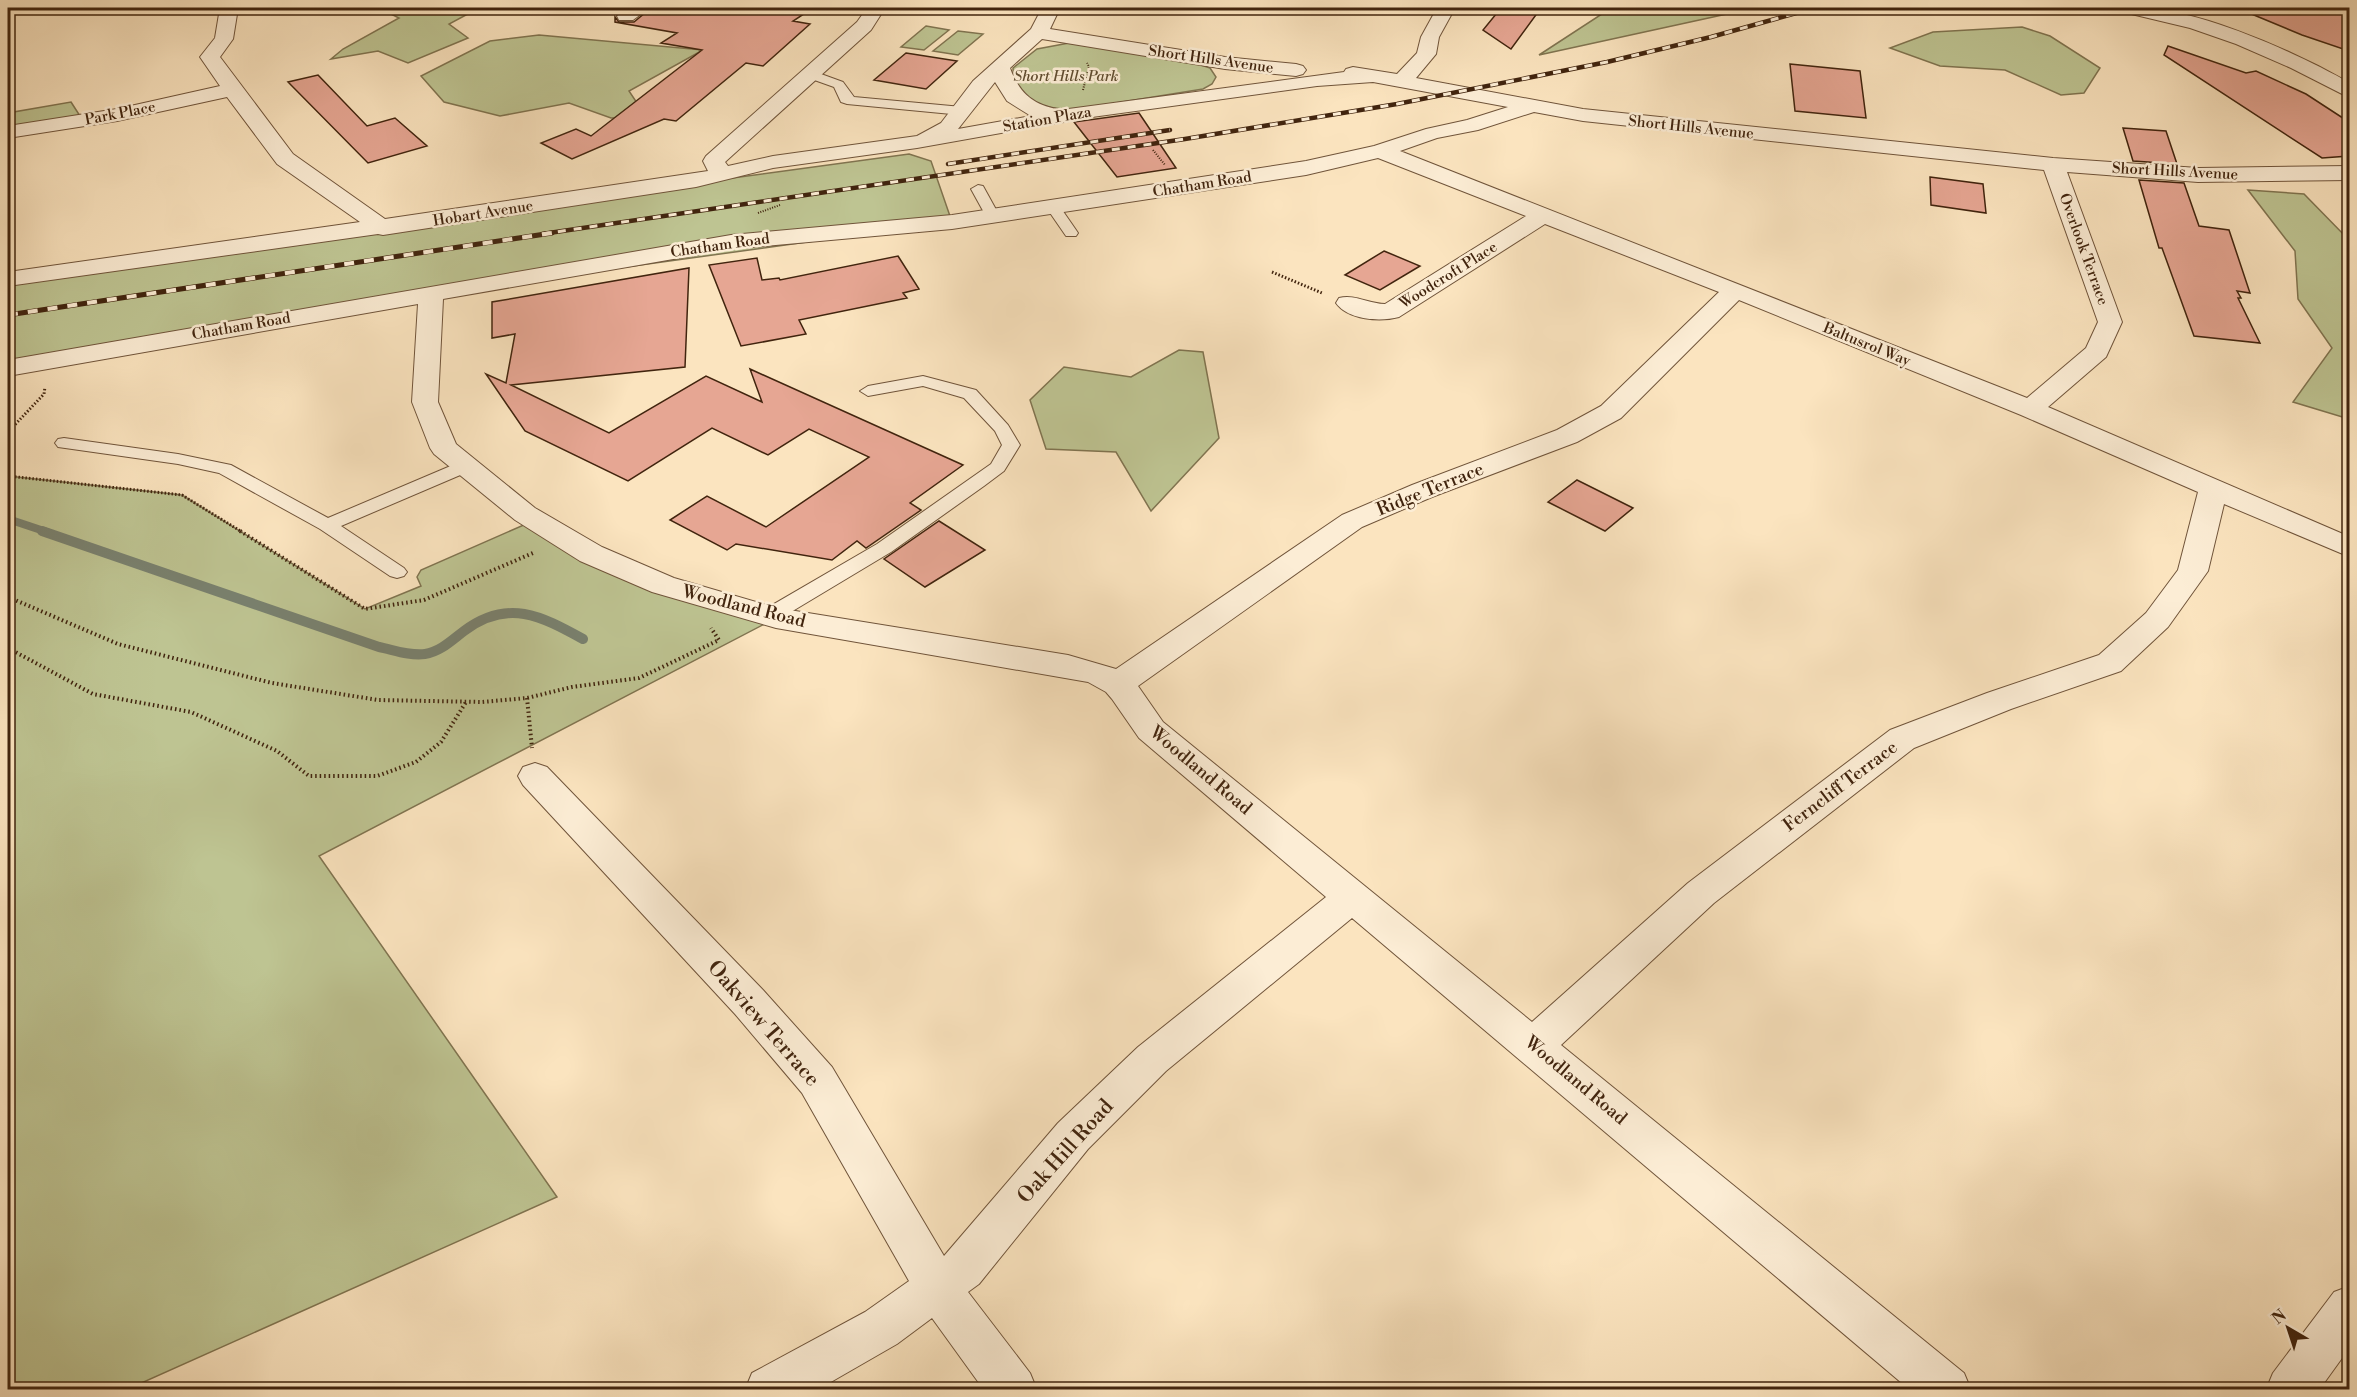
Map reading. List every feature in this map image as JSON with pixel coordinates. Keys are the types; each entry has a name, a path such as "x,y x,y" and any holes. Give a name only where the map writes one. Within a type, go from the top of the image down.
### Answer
{"street":[{"path":"229,8 224,39 210,57 231,90 285,159 383,228"},
{"path":"721,174 714,161 864,26 876,8"},
{"path":"917,142 948,127 980,85 1038,33 1046,22 1051,8"},
{"path":"1402,81 1426,54 1430,37 1446,8"},
{"path":"2140,9 2205,26 2240,39 2319,75 2349,92"},
{"name":"Short Hills Avenue","path":"1038,33 1214,61 1376,76 1583,115 2054,164 2198,175 2349,173"},
{"path":"1376,76 1389,63 1430,37"},
{"path":"1208,94 1224,87 1230,77 1214,61"},
{"path":"1000,69 1004,81 1018,102 1040,113 1059,116"},
{"path":"2319,75 2349,71"},
{"name":"Station Plaza","path":"721,174 773,162 917,142 1059,116 1317,80 1376,76"},
{"name":"Park Place","path":"8,132 117,115 231,90"},
{"name":"Chatham Road","path":"1433,133 1457,118 1500,101"},
{"name":"Chatham Road","path":"8,368 731,242 952,222 1306,168 1380,151 1433,133 1471,126 1532,106"},
{"name":"Baltusrol Way","path":"1380,151 1735,290 2030,410 2349,548"},
{"name":"Overlook Terrace","path":"2030,410 2097,351 2110,322 2054,164"},
{"name":"Hobart Avenue","path":"8,279 383,228 685,182 721,174"},
{"path":"306,238 339,197"},
{"name":"Woodcroft Place","path":"1348,303 1366,311 1390,312 1542,216"},
{"name":"Ridge Terrace","path":"1117,684 1352,521 1422,491 1567,436 1611,412 1735,290"},
{"name":"Woodland Road","path":"431,294 425,402 444,448 525,514 591,554 663,585 769,616 1049,663 1088,672 1117,684 1151,730 1947,1389"},
{"name":"Ferncliff Terrace","path":"1534,1045 1701,893 1902,739 1999,701 2110,663 2157,620 2193,571 2213,489"},
{"name":"Oakview Terrace","path":"535,776 749,1002 817,1080 938,1287 1014,1389"},
{"name":"Oak Hill Road","path":"769,1389 881,1328 963,1269 1073,1136 1152,1059 1352,897"},
{"path":"2290,1389 2349,1308"}],"lane":[{"path":"810,74 839,85 846,99 852,101 962,111"},
{"path":"978,189 992,215"},
{"path":"1053,207 1071,234"},
{"path":"769,616 884,548 999,468 1011,446 1002,429 970,394 923,381 868,391"},
{"path":"64,443 178,459 225,469 327,525 397,572"},
{"path":"327,525 466,466"}],"path":[{"path":"1083,95 1082,87 1089,67 1086,62"},
{"path":"1272,273 1348,303"},
{"path":"8,432 44,394 45,382"},
{"path":"8,476 182,495 365,609 424,600 541,550"},
{"path":"8,597 118,644 272,683 378,700 466,701 527,698 572,687 639,678 719,640 708,624"},
{"path":"8,648 93,694 191,712 277,751 309,776 377,776 416,762 441,742 466,701"},
{"path":"527,698 535,776"}],"green space":[{"path":"364,8 479,8 449,24 468,38 408,63 378,51 331,59 343,49 399,18 383,10 350,11"},
{"path":"1611,8 1748,8 1539,55"},
{"path":"926,26 949,30 924,50 901,47"},
{"path":"2022,27 2050,36 2100,68 2084,93 2061,95 2005,70 1940,66 1890,48 1933,32"},
{"path":"958,31 983,34 958,55 933,51"},
{"path":"539,35 703,50 629,91 647,118 611,118 569,103 500,116 444,102 421,76 490,41"},
{"name":"Short Hills Park","path":"1069,43 1192,62 1210,68 1216,77 1212,84 1203,89 1072,110 1048,107 1028,98 1016,81 1013,68 1037,49"},
{"path":"71,102 80,116 8,128 8,113"},
{"path":"909,154 931,161 952,222 539,279 8,368 8,276"},
{"path":"2248,190 2304,194 2349,240 2349,419 2293,402 2332,348 2298,299 2295,251"},
{"path":"1179,350 1203,352 1219,438 1151,511 1116,452 1046,449 1030,400 1064,367 1131,377"},
{"path":"8,476 182,495 365,609 421,586 417,577 421,570 535,520 591,554 776,618 319,856 557,1197 128,1389 8,1390"}],"building":[{"path":"651,8 813,8 793,21 810,24 763,66 746,63 676,121 664,119 572,159 541,143 576,129 591,136 702,50 661,43 677,33 615,22 615,17 619,22 634,22"},
{"path":"1501,8 1541,8 1511,49 1483,30"},
{"path":"2237,8 2349,8 2349,51 2302,35"},
{"path":"2168,46 2246,73 2256,71 2306,94 2349,122 2349,156 2322,158 2164,55"},
{"path":"906,53 957,61 926,89 874,80"},
{"path":"1790,64 1860,71 1866,118 1795,111"},
{"path":"318,75 367,126 395,118 427,146 368,163 288,82"},
{"path":"1139,113 1176,168 1117,177 1074,122"},
{"path":"2123,128 2166,131 2177,164 2133,161"},
{"path":"1930,177 1983,184 1986,213 1931,205"},
{"path":"2139,180 2184,183 2199,226 2229,230 2250,293 2237,291 2241,298 2238,298 2260,343 2194,336 2162,248 2159,248"},
{"path":"1384,251 1420,266 1380,290 1345,275"},
{"path":"898,256 919,289 903,293 907,298 799,320 806,334 741,346 709,265 757,258 762,280 779,278 780,280"},
{"path":"689,268 685,367 511,385 609,433 706,376 762,402 750,369 963,465 910,503 921,510 866,548 857,541 832,560 736,544 727,550 670,520 707,496 766,527 869,457 809,429 768,455 712,428 628,481 525,431 486,374 506,383 515,334 492,338 492,302"},
{"path":"1577,480 1633,508 1605,531 1548,502"},
{"path":"939,521 985,550 925,587 884,559"}],"waterway":[{"path":"8,519 47,532"},
{"path":"42,531 379,647 402,652 419,654 436,651 480,621 495,615 510,613 524,614 553,623 583,639"}],"railway":[{"path":"542,234 1185,139 1397,104 1607,62 1711,37 1814,8"},
{"path":"948,164 1170,130"},
{"path":"8,315 552,233"}]}
